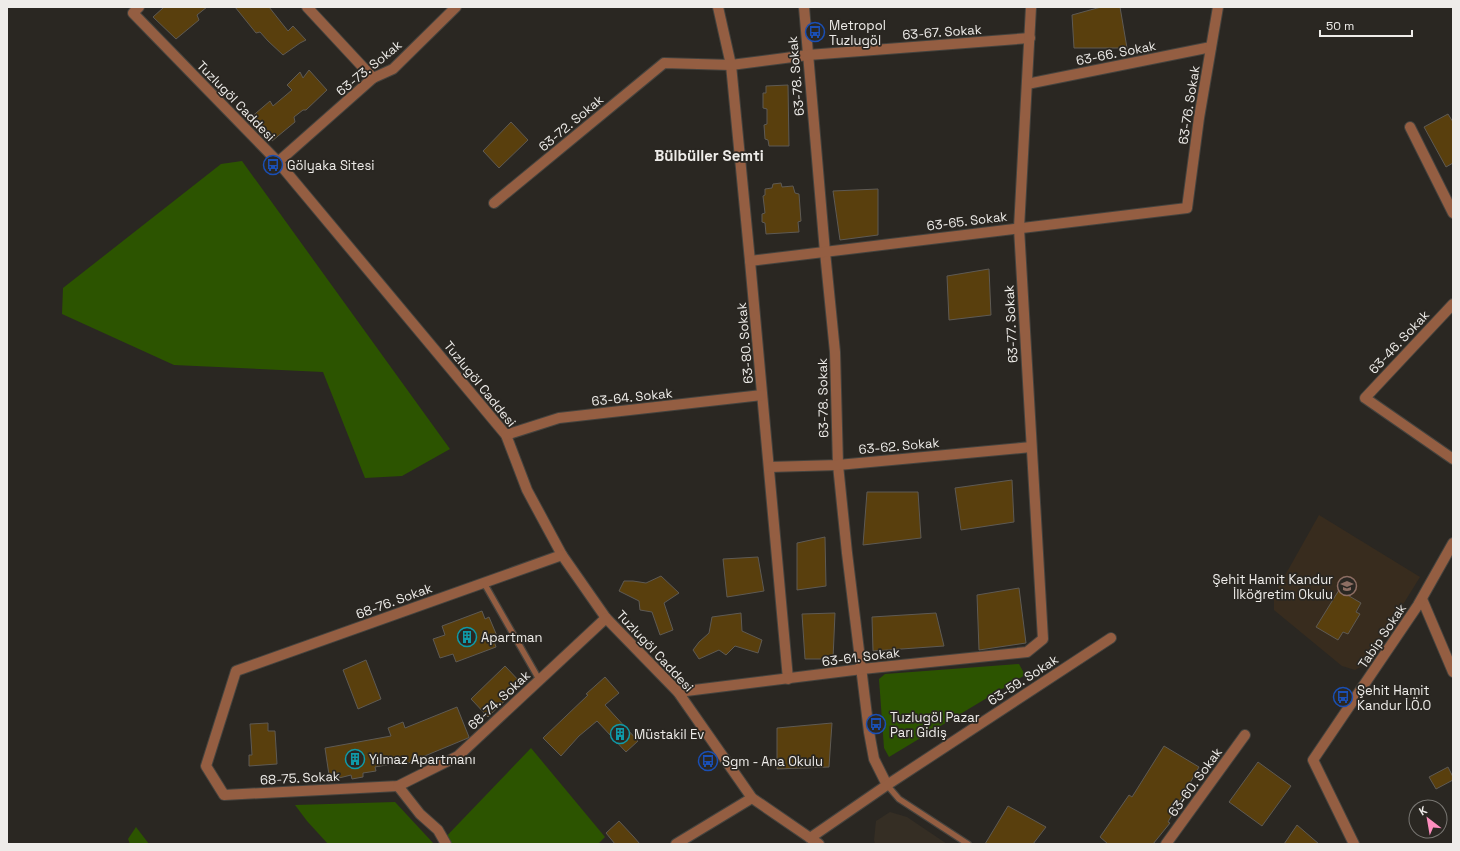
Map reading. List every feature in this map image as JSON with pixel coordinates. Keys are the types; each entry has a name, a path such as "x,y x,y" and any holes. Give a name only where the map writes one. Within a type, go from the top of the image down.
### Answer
{"street":[{"path":"307,7 373,78"},
{"name":"63-73. Sokak","path":"278,162 373,78 393,69 456,7"},
{"name":"63-80. Sokak","path":"718,7 731,65 788,679"},
{"name":"63-78. Sokak","path":"805,7 825,252 836,352 838,465 847,553 869,732 874,759 887,785"},
{"name":"63-77. Sokak","path":"1031,7 1019,228 1043,639"},
{"name":"63-76. Sokak","path":"1187,208 1199,118 1218,7"},
{"name":"Tuzlugöl Caddesi","path":"136,10 278,162 506,434 527,490 562,555 606,618 678,692 752,798 819,844"},
{"name":"63-67. Sokak","path":"664,63 731,65 808,55 1030,38"},
{"name":"63-66. Sokak","path":"1027,84 1211,47"},
{"name":"63-72. Sokak","path":"494,203 664,63"},
{"path":"1410,127 1453,213"},
{"name":"63-65. Sokak","path":"750,261 1187,208"},
{"name":"63-46. Sokak","path":"1453,304 1365,398 1453,459"},
{"name":"63-64. Sokak","path":"506,434 559,418 762,395"},
{"name":"63-62. Sokak","path":"769,467 838,465 1031,447"},
{"name":"Tabip Sokak","path":"1354,844 1312,760 1422,599 1453,543"},
{"name":"68-76. Sokak","path":"224,795 206,766 236,671 562,555"},
{"path":"1422,599 1453,672"},
{"name":"68-74. Sokak","path":"398,786 458,756 606,618"},
{"name":"63-59. Sokak","path":"810,838 887,785 1111,638"},
{"name":"63-61. Sokak","path":"678,692 862,669 1028,652 1043,639"},
{"name":"63-60. Sokak","path":"1166,844 1245,735"},
{"path":"398,786 420,814 438,830 446,844"},
{"name":"68-75. Sokak","path":"224,795 398,786"},
{"path":"676,844 752,798"}],"lane":[{"path":"484,583 540,681"},
{"path":"887,785 899,799 968,844"}],"shaded area":[{"name":"Şehit Hamit Kandur İlköğretim Okulu","path":"1319,515 1420,577 1366,664 1355,670 1342,666 1274,610 1274,595"},
{"path":"890,812 907,817 947,844 875,844 876,821"}],"green space":[{"path":"242,161 450,449 402,476 365,478 323,372 174,365 62,314 63,288 221,164"},
{"path":"1019,664 1025,675 889,757 884,748 879,679 885,674"},
{"path":"531,748 605,837 598,844 439,844"},
{"path":"395,802 434,844 328,844 295,805"},
{"path":"136,827 149,844 130,844 128,839"}],"building":[{"path":"164,7 207,7 197,15 199,20 176,39 153,17"},
{"path":"235,7 269,7 288,31 293,26 306,40 283,55 260,32 256,33"},
{"path":"1101,7 1120,7 1127,48 1074,48 1072,15"},
{"path":"309,70 327,90 306,110 303,110 294,117 295,122 272,141 249,119 270,101 273,106 292,90 287,85 300,72 303,78"},
{"path":"788,85 789,146 769,146 768,140 765,139 764,125 767,124 767,109 763,108 763,93 766,93 766,86"},
{"path":"1448,114 1453,122 1453,163 1446,167 1424,127"},
{"path":"511,122 528,140 499,168 483,151"},
{"path":"781,183 782,187 793,186 795,193 799,194 801,221 798,222 799,232 766,234 765,223 762,222 762,214 765,213 763,196 765,195 765,189 772,188 773,184"},
{"path":"878,189 878,235 840,240 833,191"},
{"path":"989,269 991,315 949,320 947,276"},
{"path":"1012,480 1014,522 961,530 955,488"},
{"path":"867,492 918,492 921,538 863,545"},
{"path":"825,537 826,586 797,590 797,543"},
{"path":"758,557 764,591 727,597 723,559"},
{"path":"661,576 679,593 664,603 673,630 660,635 652,612 640,610 639,601 619,591 624,581 646,583"},
{"path":"1019,588 1026,643 979,650 977,595"},
{"path":"1339,590 1361,603 1356,612 1360,614 1348,634 1343,632 1338,640 1316,627"},
{"name":"Apartman","path":"482,611 485,619 489,617 497,636 493,638 496,647 456,662 453,654 440,658 433,639 445,635 442,626"},
{"path":"741,613 742,631 762,640 758,653 735,646 726,655 719,650 699,659 693,650 709,633 712,617"},
{"path":"835,613 833,659 805,659 802,614"},
{"path":"936,613 944,646 873,651 872,617"},
{"path":"366,660 381,699 358,709 343,670"},
{"name":"Apartman","path":"505,666 522,684 488,717 471,699"},
{"path":"605,677 619,693 605,705 638,741 626,752 597,721 579,736 561,756 543,738 588,695 586,694"},
{"path":"457,707 469,737 468,738 403,765 402,762 375,767 376,771 363,773 363,777 352,779 351,775 339,778 339,773 329,775 325,748 391,736 388,728 403,722 405,728"},
{"path":"268,723 268,731 275,731 277,764 249,766 249,755 252,755 250,724"},
{"path":"832,723 829,767 777,769 777,728"},
{"path":"1164,746 1199,767 1168,822 1170,823 1153,844 1108,844 1100,837 1129,795 1132,797"},
{"path":"1258,762 1291,786 1262,826 1229,802"},
{"path":"1448,767 1453,780 1436,789 1429,777"},
{"path":"1008,806 1046,827 1033,844 985,844"},
{"path":"619,821 640,844 615,844 606,833"},
{"path":"1297,825 1319,844 1284,844"}],"place":[{"name":"Metropol Tuzlugöl","path":"815,32"},
{"name":"Gölyaka Sitesi","path":"273,165"},
{"name":"Şehit Hamit Kandur İlköğretim Okulu","path":"1347,586"},
{"name":"Apartman","path":"467,637"},
{"name":"Şehit Hamit Kandur İ.Ö.O","path":"1343,697"},
{"name":"Tuzlugöl Pazar Parı Gidiş","path":"876,724"},
{"name":"Müstakil Ev","path":"620,734"},
{"name":"Yılmaz Apartmanı","path":"355,759"},
{"name":"Sgm - Ana Okulu","path":"708,761"}],"district":[{"name":"Bülbüller Semti","path":"709,155"}]}
